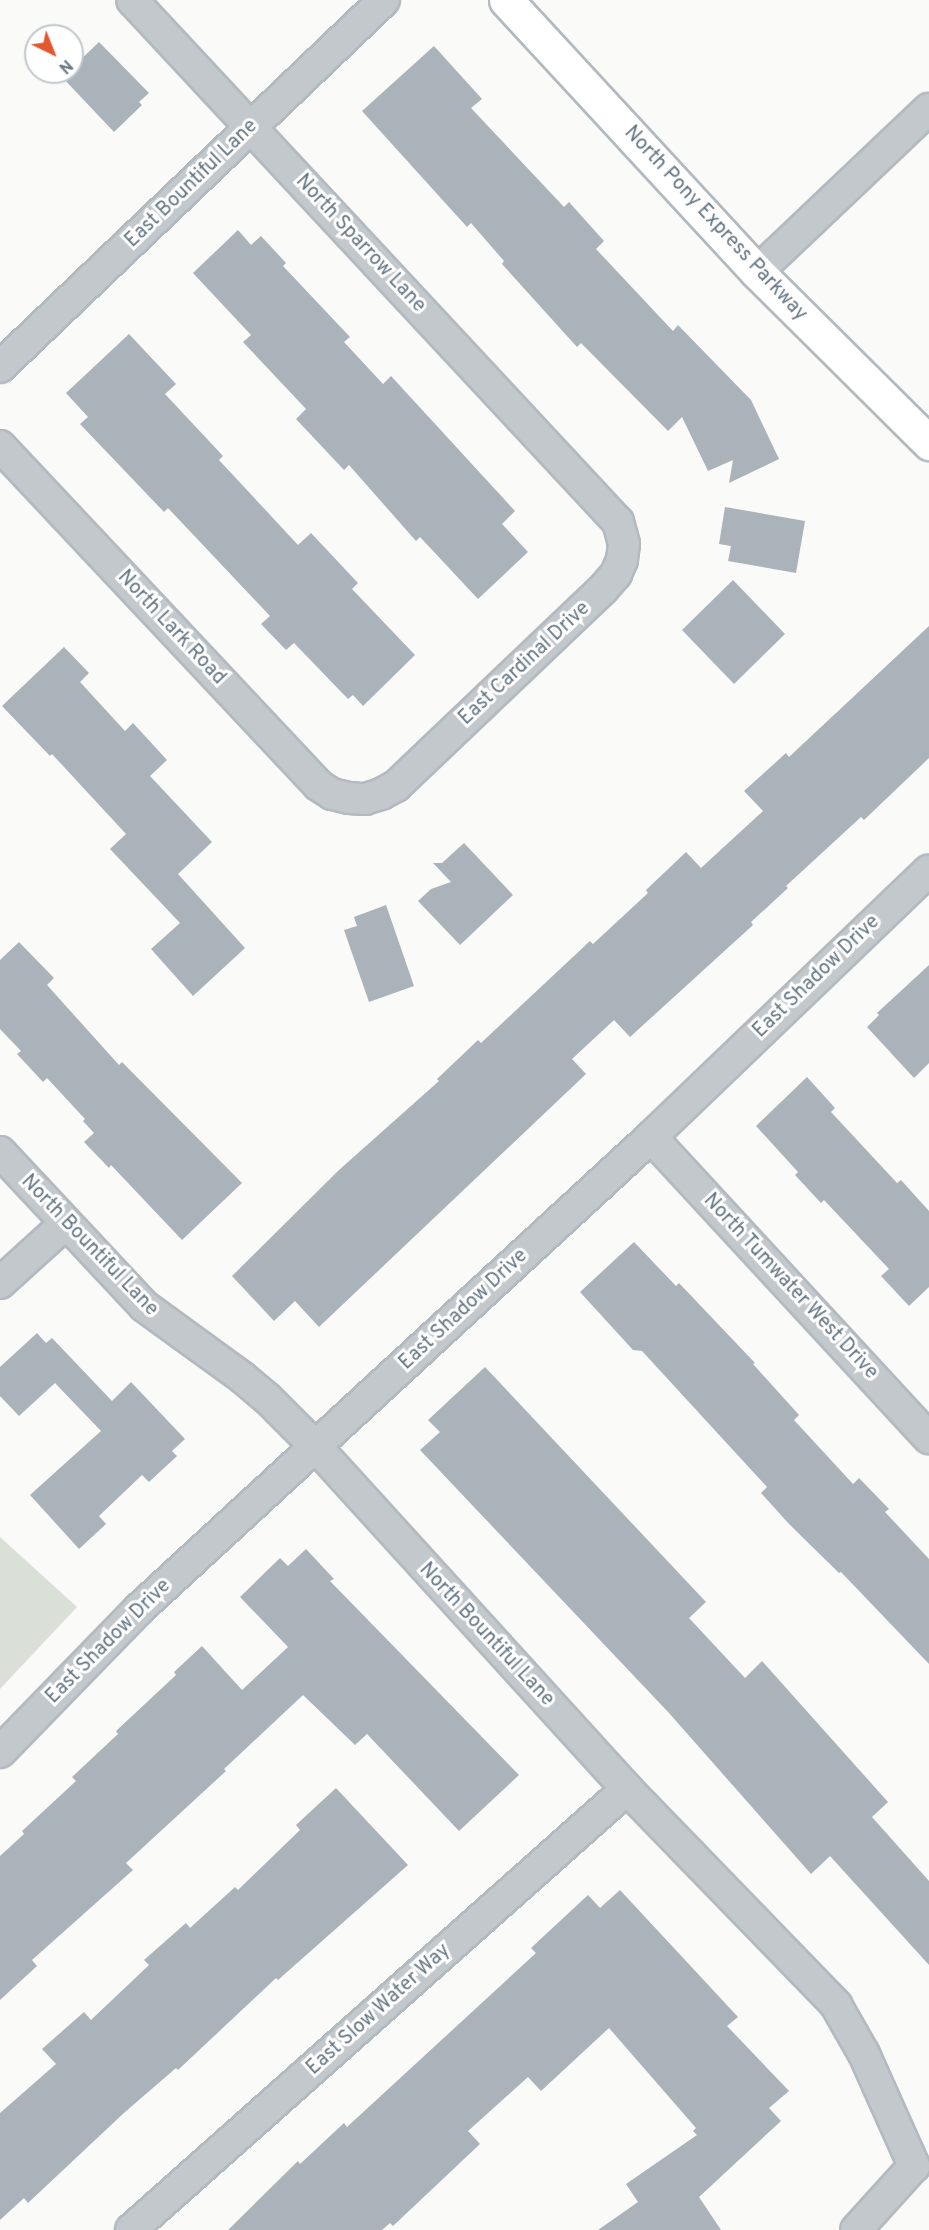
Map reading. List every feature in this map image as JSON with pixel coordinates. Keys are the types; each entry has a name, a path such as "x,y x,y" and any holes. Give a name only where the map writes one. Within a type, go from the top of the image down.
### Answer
{"main road":[{"name":"North Pony Express Parkway","path":"506,0 757,272 929,443"}],"street":[{"name":"North Sparrow Lane","path":"132,0 588,489"},
{"name":"East Bountiful Lane","path":"0,367 384,0"},
{"path":"757,272 929,109"},
{"name":"North Lark Road","path":"0,446 318,785 332,794 349,798"},
{"name":"East Cardinal Drive","path":"349,798 365,798 381,794 396,786 603,590 616,574 622,560 624,544 618,522 588,489"},
{"name":"East Shadow Drive","path":"0,1752 139,1609 651,1137 929,870"},
{"name":"North Tumwater West Drive","path":"651,1137 929,1438"},
{"name":"North Bountiful Lane","path":"0,1152 144,1306 243,1378 267,1398 316,1448 627,1789 836,2006 864,2054 914,2166 856,2230"},
{"path":"0,1283 65,1224"},
{"name":"East Slow Water Way","path":"131,2230 627,1789"}],"shaded area":[{"path":"0,1537 77,1607 0,1689"}],"building":[{"path":"99,42 149,93 139,102 142,105 114,132 69,84 84,84 84,56"},
{"path":"434,46 482,99 471,108 564,207 569,202 604,241 596,249 673,331 678,325 751,400 779,459 729,483 733,460 708,471 682,417 668,431 581,343 577,347 502,264 504,261 471,223 467,227 362,111"},
{"path":"238,230 251,245 261,236 286,263 283,266 350,337 344,342 383,384 391,376 515,511 502,524 528,552 478,599 420,537 416,541 349,465 344,470 296,419 306,409 243,342 251,335 193,273"},
{"path":"129,334 176,384 165,394 223,456 219,460 298,545 311,533 358,583 352,589 415,655 363,706 353,695 348,699 294,643 286,650 261,624 270,616 168,508 164,512 80,424 88,417 66,393"},
{"path":"725,507 805,521 796,573 728,561 731,546 719,544"},
{"path":"733,580 785,634 734,684 682,630"},
{"path":"929,626 929,758 864,820 861,817 786,886 788,888 751,922 753,925 630,1037 614,1020 572,1059 586,1074 319,1327 295,1301 274,1321 232,1276 339,1170 439,1081 437,1079 478,1040 481,1043 590,941 593,944 648,893 646,890 686,852 701,868 763,811 744,791 786,753 789,757"},
{"path":"64,647 89,673 80,682 125,731 133,723 167,760 150,776 212,842 178,874 245,948 193,996 151,949 180,923 110,849 126,834 52,754 50,756 2,706"},
{"path":"464,843 513,895 460,945 418,901 431,889 451,882 433,863 442,863"},
{"path":"386,905 414,986 369,1002 344,930 357,926 354,917"},
{"path":"19,942 54,978 47,985 119,1065 122,1062 242,1183 182,1240 111,1165 109,1168 84,1142 94,1133 83,1121 85,1119 47,1078 43,1082 17,1054 21,1051 0,1029 0,960"},
{"path":"929,965 929,1063 914,1078 867,1027 879,1015 877,1013"},
{"path":"807,1077 835,1108 831,1112 897,1183 901,1180 929,1211 929,1287 909,1306 881,1276 889,1269 824,1200 821,1203 795,1175 798,1172 756,1126"},
{"path":"634,1242 676,1286 679,1283 755,1363 753,1364 799,1415 794,1420 853,1484 859,1478 889,1509 885,1512 929,1559 929,1664 841,1572 839,1573 789,1524 761,1493 767,1487 642,1351 633,1350 580,1292"},
{"path":"37,1333 46,1343 52,1338 112,1401 131,1382 185,1439 172,1451 177,1456 149,1482 142,1475 99,1516 106,1524 79,1549 30,1495 101,1431 55,1383 19,1416 0,1396 0,1367"},
{"path":"485,1367 706,1602 689,1618 745,1678 762,1661 888,1802 872,1817 929,1881 929,1965 830,1856 811,1874 669,1713 420,1450 440,1432 428,1420"},
{"path":"306,1549 334,1579 330,1581 519,1775 459,1831 367,1734 355,1745 303,1695 224,1769 226,1771 126,1863 133,1870 32,1960 37,1966 0,2000 0,1856 24,1834 22,1831 76,1781 72,1777 118,1734 116,1731 176,1675 174,1672 202,1646 242,1690 288,1647 240,1597 280,1558 288,1566"},
{"path":"336,1788 408,1865 278,1980 276,1978 178,2070 176,2068 125,2112 28,2203 24,2198 0,2220 0,2113 56,2064 42,2049 84,2012 91,2020 149,1965 144,1960 186,1923 190,1928 235,1887 238,1890 300,1830 296,1825"},
{"path":"620,1890 738,2017 727,2026 789,2091 769,2108 781,2121 699,2197 721,2230 598,2230 638,2202 626,2184 697,2135 693,2131 696,2128 609,2028 541,2091 528,2077 468,2131 480,2144 393,2226 390,2223 382,2230 228,2230 298,2161 300,2164 344,2123 347,2127 536,1953 531,1948 588,1895 600,1908"}]}
